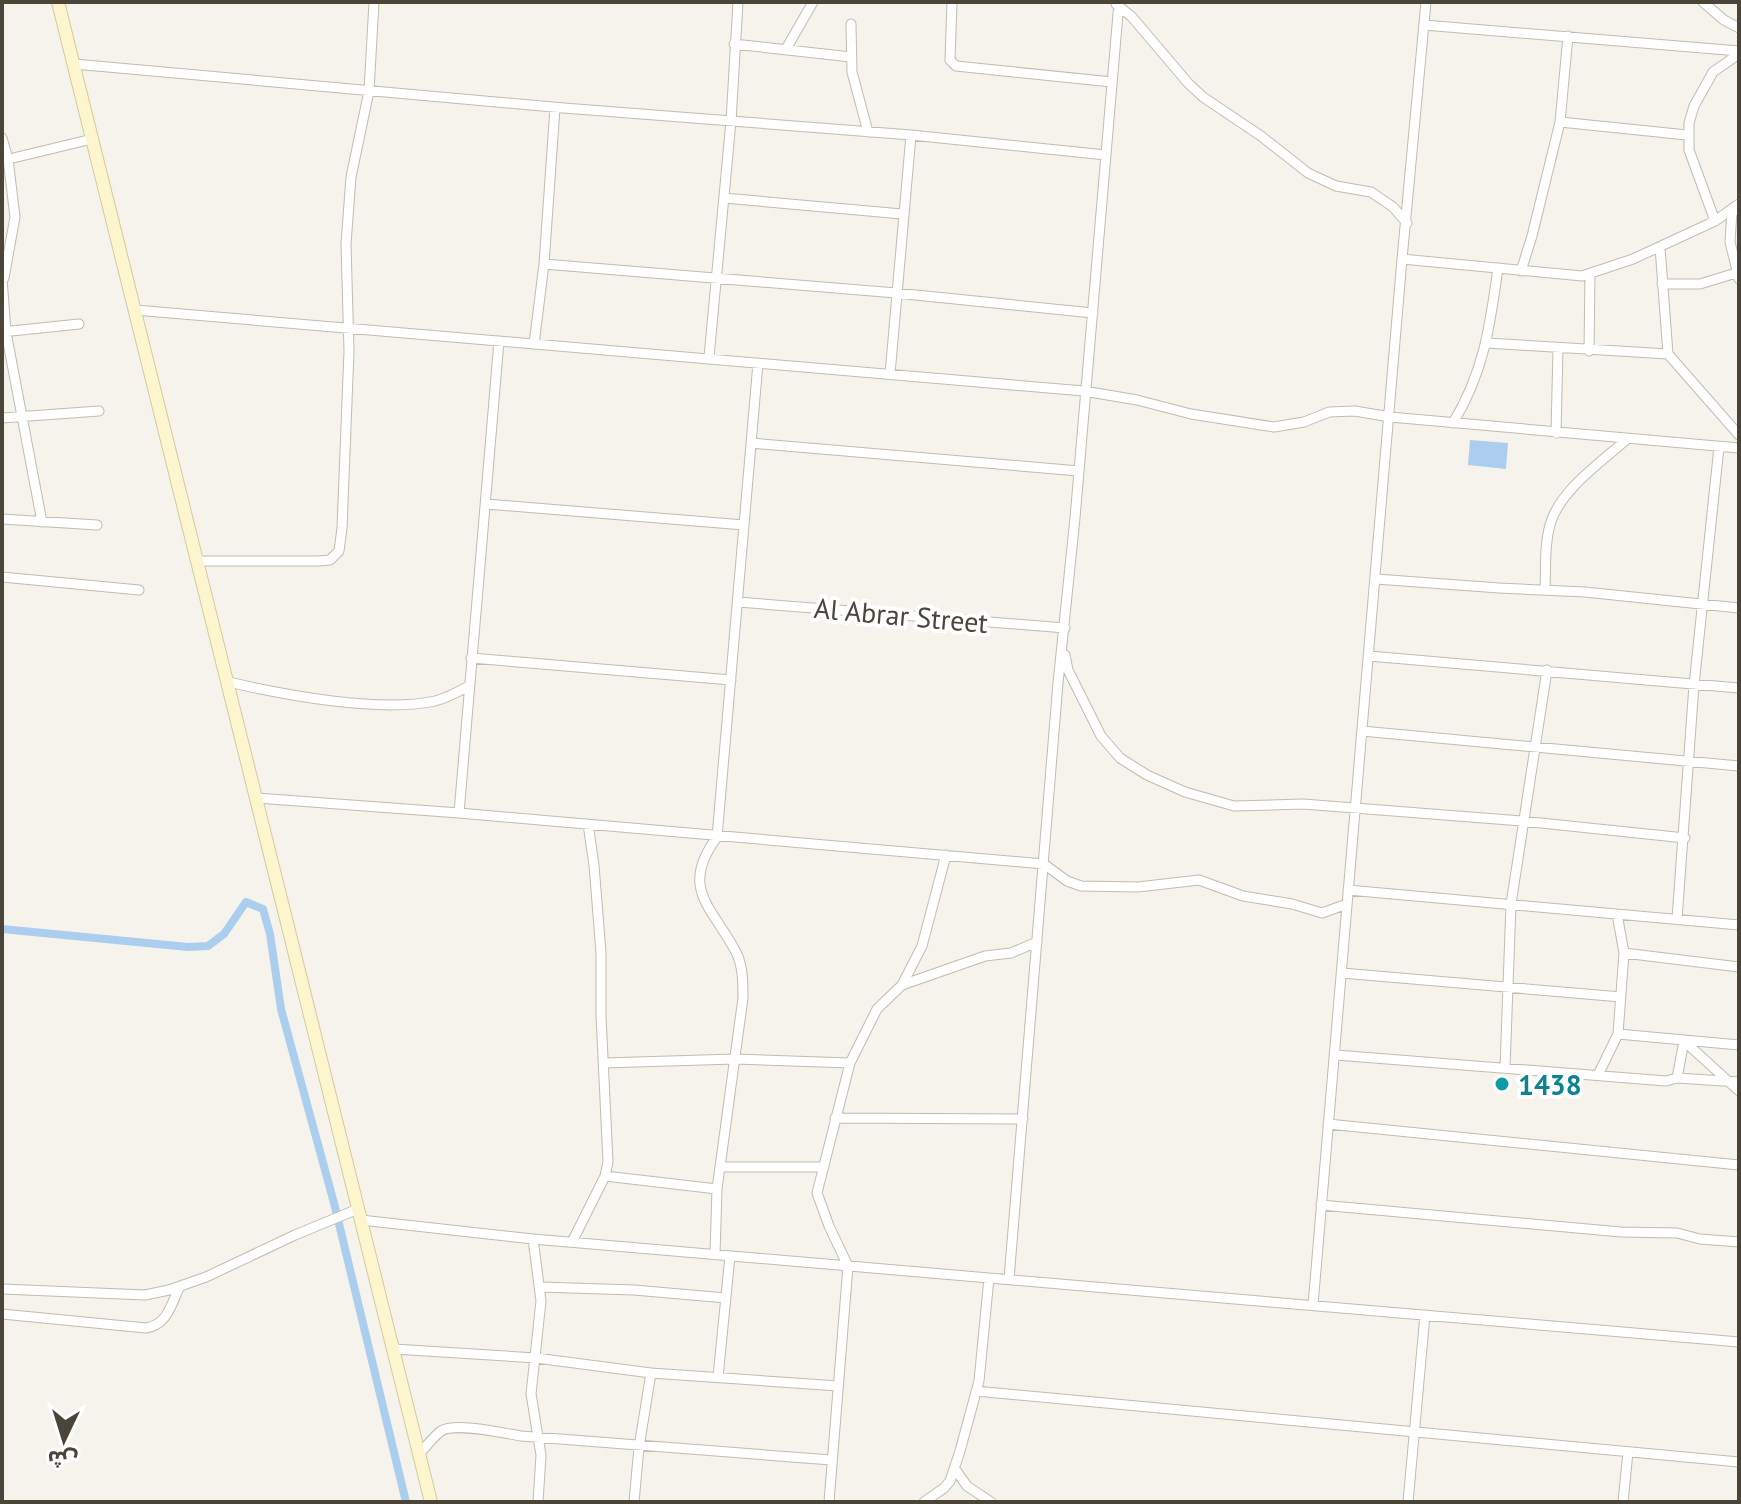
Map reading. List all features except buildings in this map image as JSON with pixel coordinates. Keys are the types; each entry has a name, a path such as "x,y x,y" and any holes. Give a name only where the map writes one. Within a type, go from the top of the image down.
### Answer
{"street":[{"path":"58,2 431,1502"},
{"path":"198,561 318,561 336,556 342,528 348,328 346,244 351,177 369,91 374,2"},
{"path":"709,357 731,121 738,2"},
{"path":"786,49 813,2"},
{"path":"952,2 950,60 956,66 1112,82"},
{"path":"1313,1305 1426,2"},
{"path":"1703,2 1739,28"},
{"path":"1009,1279 1117,3"},
{"path":"1117,3 1203,97 1261,136 1308,173 1336,186 1371,192 1393,207 1407,223"},
{"path":"851,24 851,57 868,132"},
{"path":"1424,25 1739,52"},
{"path":"1521,271 1560,122 1568,36"},
{"path":"734,44 851,57"},
{"path":"1715,221 1693,165 1687,135 1694,106 1713,72 1739,52"},
{"path":"74,64 555,108 911,135 1106,155"},
{"path":"534,344 544,264 555,108"},
{"path":"1560,122 1687,135"},
{"path":"890,374 911,135"},
{"path":"2,138 15,221 3,278 4,332 42,522"},
{"path":"5,160 92,139"},
{"path":"724,198 902,214"},
{"path":"1402,259 1569,277 1590,274 1660,247 1737,209"},
{"path":"1662,284 1700,284 1738,276 1730,242 1737,209"},
{"path":"2,222 15,221"},
{"path":"1660,247 1668,354 1739,435"},
{"path":"544,264 896,293 1093,313"},
{"path":"1453,423 1468,399 1487,343 1498,268"},
{"path":"1589,351 1590,274"},
{"path":"135,310 1084,391 1191,414 1274,427 1304,422 1329,412 1355,411 1626,440 1739,448"},
{"path":"4,332 79,324"},
{"path":"459,813 499,341"},
{"path":"1487,343 1668,354"},
{"path":"1556,433 1558,349"},
{"path":"715,1254 717,1189 743,998 742,972 737,955 708,905 698,878 706,854 717,837 758,363"},
{"path":"2,418 99,411"},
{"path":"1545,589 1550,522 1578,484 1626,440"},
{"path":"751,443 1079,471"},
{"path":"1677,919 1701,604 1719,447"},
{"path":"486,504 744,525"},
{"path":"2,519 97,525"},
{"path":"2,577 139,590"},
{"path":"1376,579 1545,589 1739,608"},
{"name":"Al Abrar Street","path":"738,602 1065,628"},
{"path":"1063,648 1068,670 1101,736 1120,758 1147,775 1185,792 1234,806 1303,804 1522,821 1685,838"},
{"path":"1369,656 1739,688"},
{"path":"471,658 731,680"},
{"path":"1505,1068 1511,904 1547,670"},
{"path":"229,682 280,694 406,704 435,701 469,686"},
{"path":"1362,731 1739,766"},
{"path":"257,798 1044,864 1067,881 1081,886 1138,887 1199,880 1243,896 1292,904 1322,913 1347,904"},
{"path":"572,1242 605,1176 608,1162 601,953 588,824"},
{"path":"829,1502 848,1266 817,1193 850,1063 877,1009 902,985 922,946 946,855"},
{"path":"1348,890 1739,925"},
{"path":"1598,1075 1618,1034 1624,953 1617,914"},
{"path":"902,985 973,960 1011,953 1037,942"},
{"path":"1624,953 1739,967"},
{"path":"1342,973 1621,997"},
{"path":"1618,1034 1739,1045"},
{"path":"1677,1078 1684,1041"},
{"path":"1684,1041 1739,1091"},
{"path":"1336,1055 1666,1081 1677,1078 1739,1082"},
{"path":"604,1063 735,1059 850,1063"},
{"path":"835,1118 1023,1119"},
{"path":"1328,1124 1739,1165"},
{"path":"720,1167 824,1167"},
{"path":"605,1176 717,1189"},
{"path":"1321,1205 1621,1232 1677,1233 1700,1239 1739,1242"},
{"path":"2,1289 145,1295 179,1288 326,1220 360,1214 533,1239 1739,1342"},
{"path":"533,1239 540,1287 531,1394 541,1455 538,1502"},
{"path":"718,1377 730,1256"},
{"path":"924,1502 944,1488 955,1469 976,1391 989,1278"},
{"path":"540,1287 634,1290 726,1298"},
{"path":"2,1314 155,1327 164,1321 179,1288"},
{"path":"1408,1502 1425,1315"},
{"path":"394,1349 536,1358 651,1373 838,1386"},
{"path":"634,1502 651,1373"},
{"path":"976,1391 1739,1462"},
{"path":"419,1454 442,1431 463,1426 521,1436 538,1435 639,1447 831,1460"},
{"path":"1623,1502 1628,1452"},
{"path":"955,1469 967,1486 991,1502"}],"water":[{"path":"1470,440 1508,443 1506,469 1468,465"}],"waterway":[{"path":"2,929 188,947 208,946 224,934 246,902 263,909 270,934 281,1009 334,1203 406,1502"}],"place":[{"name":"1438","path":"1502,1084"}]}
